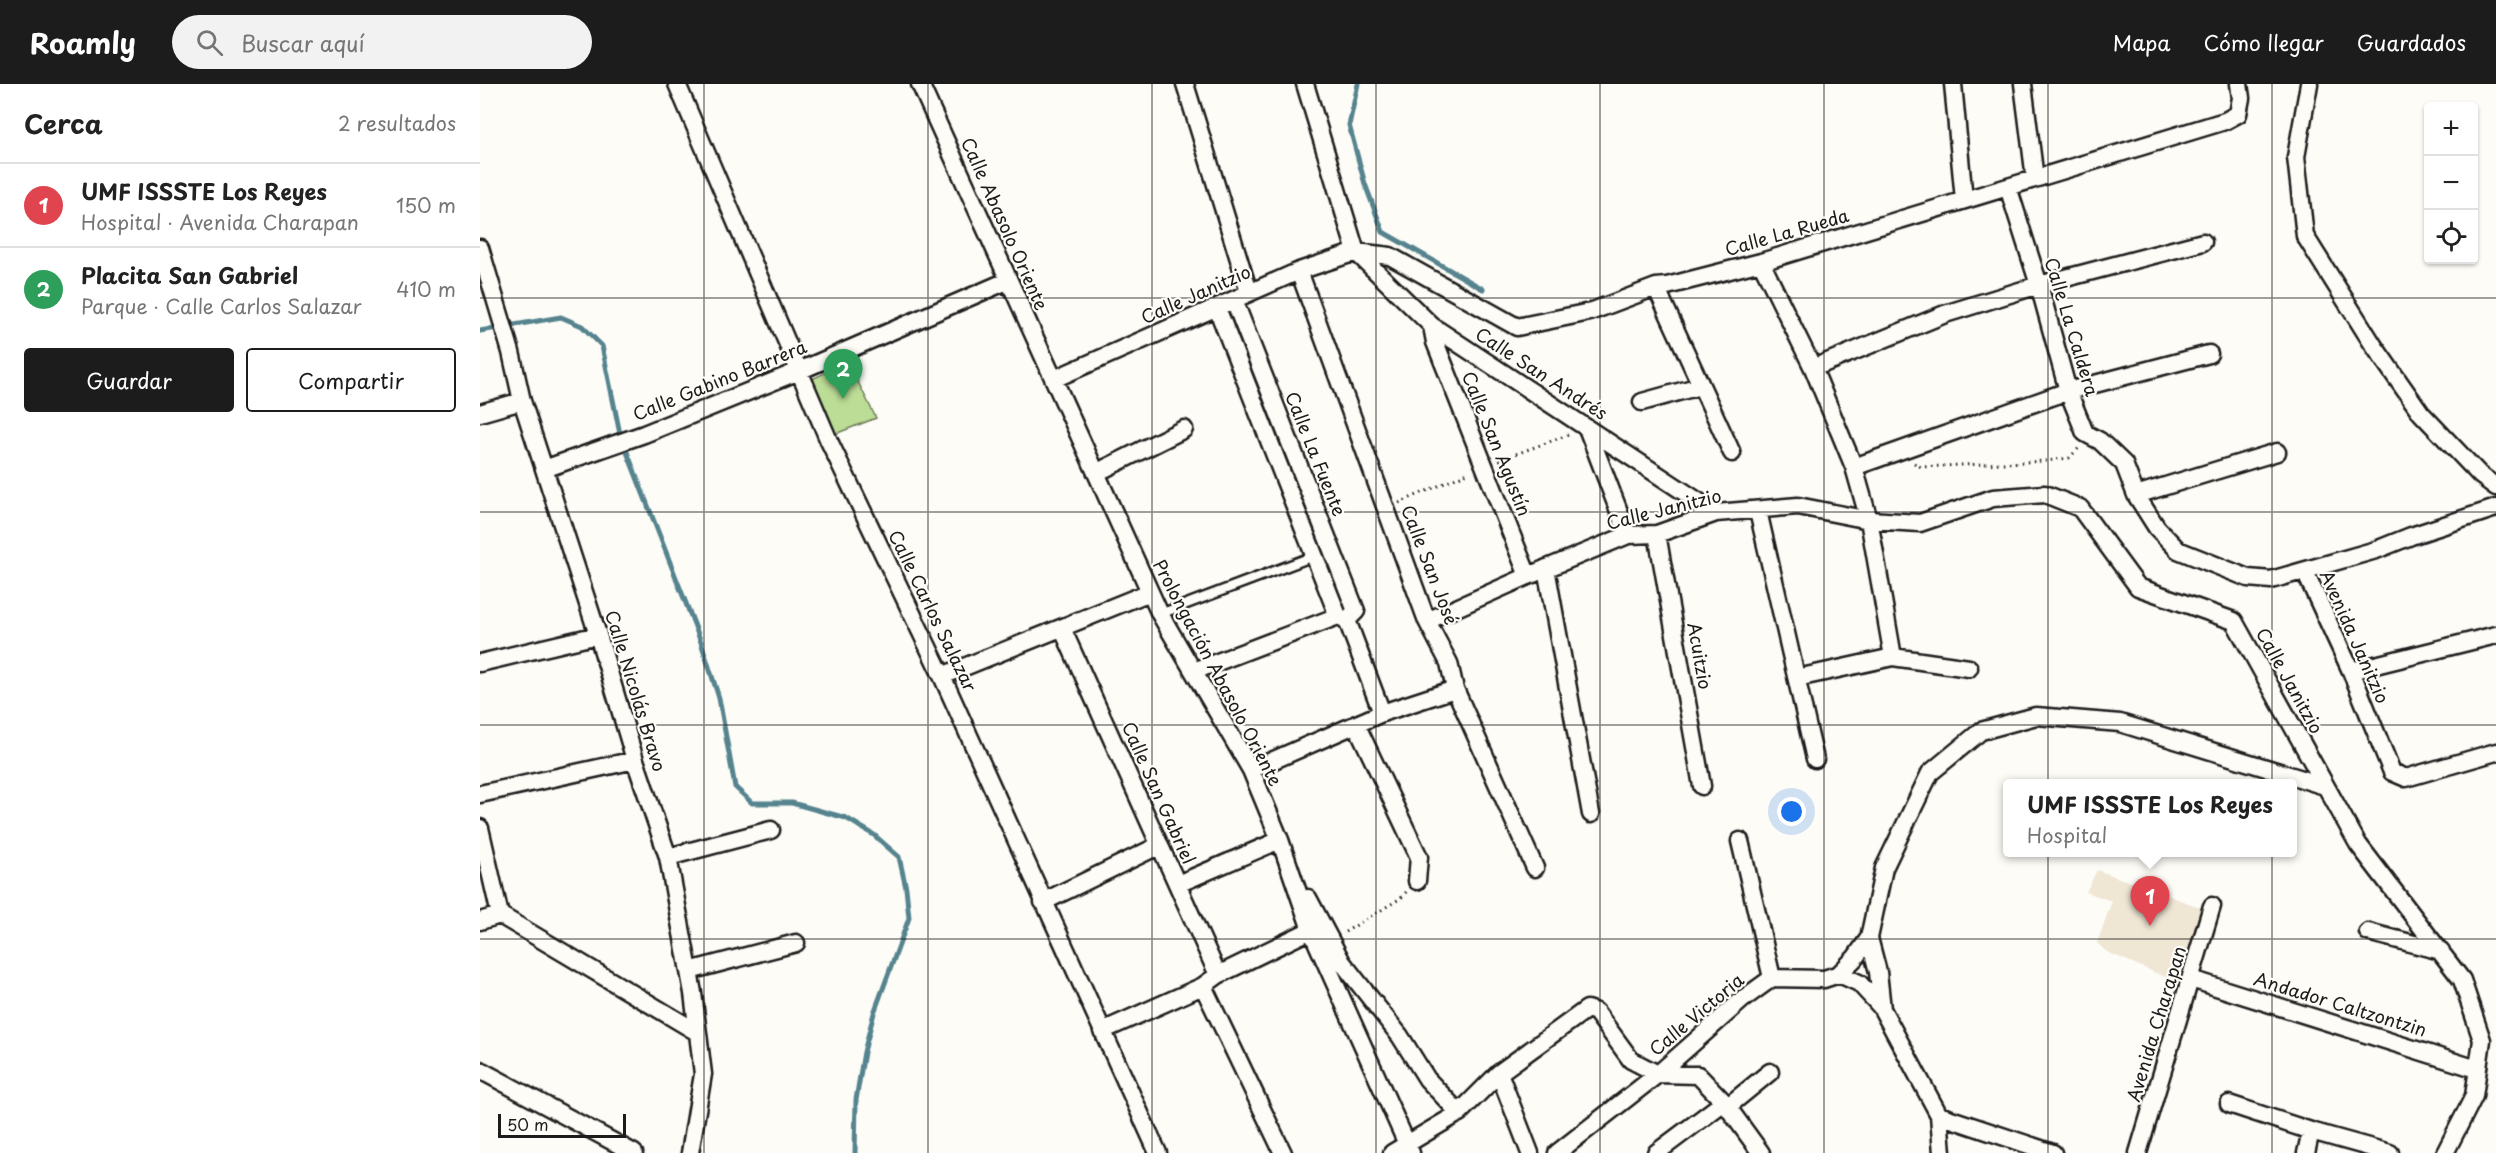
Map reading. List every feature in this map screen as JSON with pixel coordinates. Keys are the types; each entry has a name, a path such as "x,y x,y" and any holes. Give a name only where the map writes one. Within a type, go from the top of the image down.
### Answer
{"street":[{"name":"Calle Carlos Salazar","path":"678,84 829,441 942,676 1158,1153"},
{"name":"Calle Abasolo Oriente","path":"920,84 1007,280 1054,379"},
{"path":"1185,84 1249,292"},
{"path":"1305,84 1356,252"},
{"path":"1953,84 1965,200"},
{"path":"2023,84 2035,179"},
{"name":"Calle La Rueda","path":"1356,252 1390,256 1517,327 1590,312 1656,286 1666,286 1761,262 2225,121 2238,114 2241,98 2239,84"},
{"path":"2309,84 2296,157 2305,236 2374,346 2421,413 2480,475 2496,487"},
{"name":"Calle La Caldera","path":"2008,187 2039,285 2067,391 2085,433"},
{"path":"1813,368 1945,315 2039,285 2203,242"},
{"name":"Calle Nicolás Bravo","path":"480,248 511,352 522,401 635,760 668,857 689,971 703,1074 690,1153"},
{"name":"Calle Janitzio","path":"1054,379 1249,292 1299,271 1356,252"},
{"name":"Calle San Andrés","path":"1356,252 1432,327 1716,513"},
{"path":"1761,262 1813,368 1854,467 1869,520 1893,657"},
{"name":"Calle San José","path":"1299,271 1427,621 1449,663 1455,689 1535,868"},
{"name":"Calle Gabino Barrera","path":"544,469 609,444 644,434 799,371 1007,280"},
{"path":"1656,286 1732,453"},
{"name":"Calle La Fuente","path":"1234,300 1356,611 1342,618"},
{"name":"Calle La Fuente","path":"1217,308 1314,556 1382,713"},
{"name":"Calle San Agustín","path":"1432,327 1439,352 1528,576"},
{"path":"1854,467 2067,391 2209,354"},
{"name":"Prolongación Abasolo Oriente","path":"1054,379 1160,614 1251,770 1280,840 1311,930 1403,1150"},
{"path":"1641,402 1700,386"},
{"path":"480,413 522,401"},
{"path":"1587,428 1628,535"},
{"path":"1096,473 1184,429"},
{"path":"2085,433 2100,441 2124,464 2136,495 2277,452"},
{"path":"1280,468 1298,462"},
{"name":"Calle Janitzio","path":"1427,621 1546,568 1628,535 1657,534 1716,513 1798,506 1869,520 1920,523 1993,498 2045,494 2080,508 2138,587 2234,621 2358,844 2462,980 2482,1040 2474,1096 2445,1153"},
{"name":"Avenida Janitzio","path":"2136,495 2157,528 2178,550 2248,578 2271,580 2305,572 2392,772 2406,778 2496,752"},
{"path":"2305,572 2496,508"},
{"path":"1758,511 1815,759"},
{"name":"Acuitzio","path":"1657,534 1702,786"},
{"path":"1546,568 1591,814"},
{"path":"942,676 1150,592"},
{"path":"1194,671 1342,618"},
{"name":"Calle San Gabriel","path":"1062,628 1218,975"},
{"path":"480,663 597,635"},
{"path":"2350,671 2496,635"},
{"path":"1797,678 1893,657 1969,668"},
{"path":"1251,770 1356,723 1455,689"},
{"path":"1942,1153 1939,1115 1882,1009 1859,982 1839,974 1855,958 1869,938 1884,868 1930,773 1982,731 2036,716 2120,723 2325,786"},
{"path":"1356,723 1419,857 1417,881"},
{"path":"480,794 635,760"},
{"path":"480,828 500,915 698,1032"},
{"path":"668,857 771,830"},
{"path":"1178,884 1280,840"},
{"path":"1740,841 1772,978"},
{"path":"1043,902 1160,845"},
{"path":"1288,863 1342,962 1400,1036 1427,1079 1458,1113"},
{"name":"Avenida Charapan","path":"2138,1153 2212,906"},
{"path":"480,921 500,915"},
{"path":"1102,1031 1203,987 1218,975 1311,930"},
{"path":"2368,932 2441,951"},
{"path":"1869,938 1878,972 1882,1009"},
{"path":"689,971 796,943"},
{"name":"Calle Victoria","path":"1557,1153 1658,1074 1743,999 1772,978 1824,979 1839,974"},
{"name":"Andador Caltzontzin","path":"2191,979 2477,1069"},
{"path":"1203,987 1283,1153"},
{"path":"1403,1150 1458,1113 1498,1073 1587,1009 1596,1012 1631,1060 1658,1074 1698,1075 1725,1105 1761,1153"},
{"path":"480,1070 634,1153"},
{"path":"1656,1153 1770,1072"},
{"path":"1498,1073 1530,1153"},
{"path":"2229,1104 2311,1131 2390,1153"},
{"path":"1939,1115 2053,1153"},
{"path":"2306,1153 2311,1131"}],"lane":[{"path":"1160,614 1314,556"}],"path":[{"path":"1895,453 1921,467 2046,461 2068,458 2079,448 2085,433"},
{"path":"1332,940 1401,898 1417,881"}],"shaded area":[{"path":"2097,870 2202,908 2177,982 2107,952 2097,943 2112,901 2086,892"}],"green space":[{"path":"848,362 876,418 835,434 810,380"}],"waterway":[{"path":"1358,84 1349,125 1365,184 1383,232 1483,289"},
{"path":"480,331 561,317 582,326 602,346 620,434 701,642 719,698 735,787 752,803 792,803 846,818 874,835 899,857 906,888 909,918 874,1013 864,1052 856,1100 855,1153"}],"place":[{"name":"Placita San Gabriel","path":"843,399"},
{"name":"UMF ISSSTE Los Reyes","path":"2150,926"}]}
